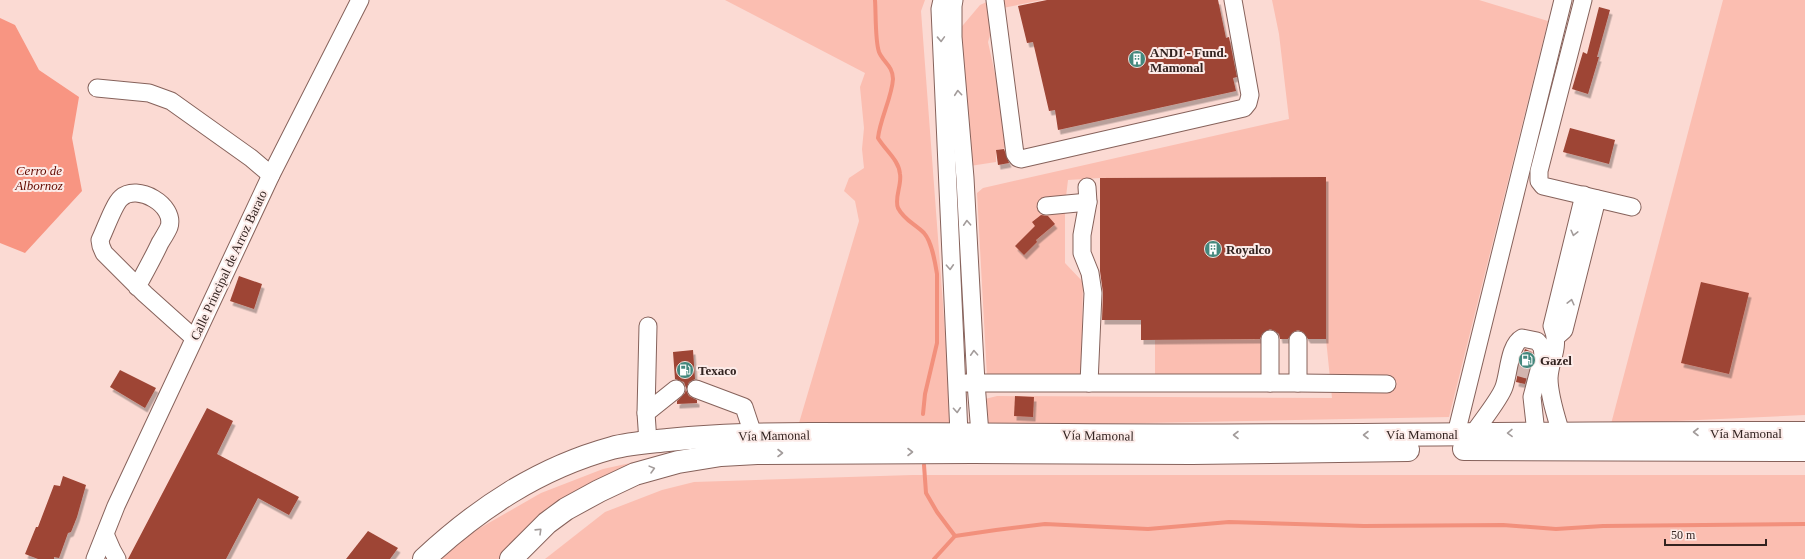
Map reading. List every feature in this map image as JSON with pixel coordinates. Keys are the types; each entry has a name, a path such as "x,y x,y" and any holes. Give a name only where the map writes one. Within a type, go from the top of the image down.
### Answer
{"main road":[{"name":"Vía Mamonal","path":"424,559 451,534 486,507 518,486 580,459 614,447 708,436 753,434 1186,436 1536,433 1805,433"},
{"name":"Vía Mamonal","path":"511,559 547,523 566,509 599,491 635,474 678,462 721,455 757,453 961,452 1192,453 1450,449 1805,450"}],"street":[{"name":"Calle Principal de Arroz Barato","path":"95,559 116,506 271,175 360,0"},
{"path":"995,0 1015,154 1021,159 1244,108 1248,103 1250,95 1233,0"},
{"path":"1465,434 1563,0"},
{"path":"1583,0 1540,171 1539,181 1543,186 1632,207"},
{"path":"951,3 965,178 980,434"},
{"path":"951,3 946,181 955,383 959,434"},
{"path":"97,88 149,93 171,101 251,158 271,175"},
{"path":"946,181 965,178"},
{"path":"137,287 169,226 170,214 166,208 144,194 135,192 127,194 120,199 100,240 101,246 104,253 137,287 194,338"},
{"path":"1046,206 1087,195 1082,235 1082,254 1090,273 1093,293 1089,383"},
{"path":"1561,433 1553,402 1549,378 1556,337 1564,330 1590,197"},
{"path":"648,326 646,413 648,442"},
{"path":"1270,339 1270,384"},
{"path":"1298,340 1298,383"},
{"path":"1465,434 1504,388 1524,369 1532,397 1536,433"},
{"path":"955,383 1387,384"},
{"path":"646,413 676,388"},
{"path":"696,389 744,407 753,434"},
{"path":"105,534 117,559"}],"shaded area":[{"path":"725,0 925,0 921,11 952,425 799,423 859,221 855,201 844,191 849,178 864,168 862,149 864,128 860,87 865,73"},
{"path":"991,0 1042,0 998,9 988,42 1011,147 996,150 996,162 970,166 953,37 980,5"},
{"path":"1272,0 1479,0 1548,21 1449,417 985,426 985,399 997,396 1332,398 1326,339 1326,177 1100,178 1068,180 1065,205 1065,263 1083,282 1081,377 987,377 977,193 983,188 1289,119 1279,34"},
{"path":"1723,0 1805,0 1805,415 1611,424"},
{"path":"1264,339 1261,380 1155,380 1155,340"},
{"path":"713,445 605,483 505,559 440,559 473,532 541,493 603,469"},
{"path":"912,475 1805,475 1805,559 545,559 605,512 662,490 694,482"}],"green space":[{"name":"Cerro de Albornoz","path":"0,18 15,25 39,70 79,97 72,138 82,191 25,253 0,243"}],"building":[{"name":"ANDI - Fund. Mamonal","path":"1047,0 1218,0 1226,38 1229,37 1237,77 1233,78 1236,91 1058,130 1055,110 1049,111 1033,42 1027,43 1018,6"},
{"path":"1599,7 1610,10 1597,57 1599,57 1588,94 1572,89 1583,52 1587,54"},
{"path":"1570,128 1615,140 1609,164 1563,152"},
{"path":"1004,149 1009,163 998,165 996,150"},
{"name":"Royalco","path":"1326,177 1326,339 1308,339 1303,332 1298,330 1293,332 1288,339 1280,339 1279,334 1270,329 1262,334 1260,339 1141,340 1141,320 1102,320 1103,293 1100,271 1100,178"},
{"path":"1041,215 1048,216 1055,224 1036,240 1037,242 1024,255 1015,246 1035,226 1032,222"},
{"path":"239,276 262,284 254,309 230,301"},
{"path":"1701,282 1749,293 1729,374 1681,363"},
{"name":"Gazel","path":"1525,349 1533,354 1525,384 1516,382 1520,362"},
{"name":"Texaco","path":"693,350 695,379 689,382 686,390 689,396 697,400 697,403 677,404 677,401 685,393 686,388 684,382 675,379 673,352"},
{"path":"120,370 156,388 145,408 110,387"},
{"path":"1015,396 1034,397 1033,417 1014,416"},
{"path":"207,408 233,421 217,454 299,497 289,515 258,498 226,559 128,559"},
{"path":"63,476 86,485 77,517 71,532 68,533 59,558 54,557 54,559 38,559 25,554 36,527 38,527 54,485 60,486"},
{"path":"368,531 398,548 390,559 346,559"}],"waterway":[{"path":"875,0 876,34 879,52 890,67 893,75 891,93 881,123 878,138 899,169 900,183 897,200 898,208 903,216 921,230 927,237 933,252 937,274 937,343 925,394 923,414"},
{"path":"924,465 926,493 937,512 955,536"},
{"path":"934,559 955,536 1045,524 1148,529 1229,522 1364,526 1503,525 1556,529 1603,526 1805,524"}],"tunnel":[{"path":"1517,367 1531,371"}],"place":[{"name":"ANDI - Fund. Mamonal","path":"1137,59"},
{"name":"Royalco","path":"1213,249"},
{"name":"Gazel","path":"1527,360"},
{"name":"Texaco","path":"685,370"}]}
